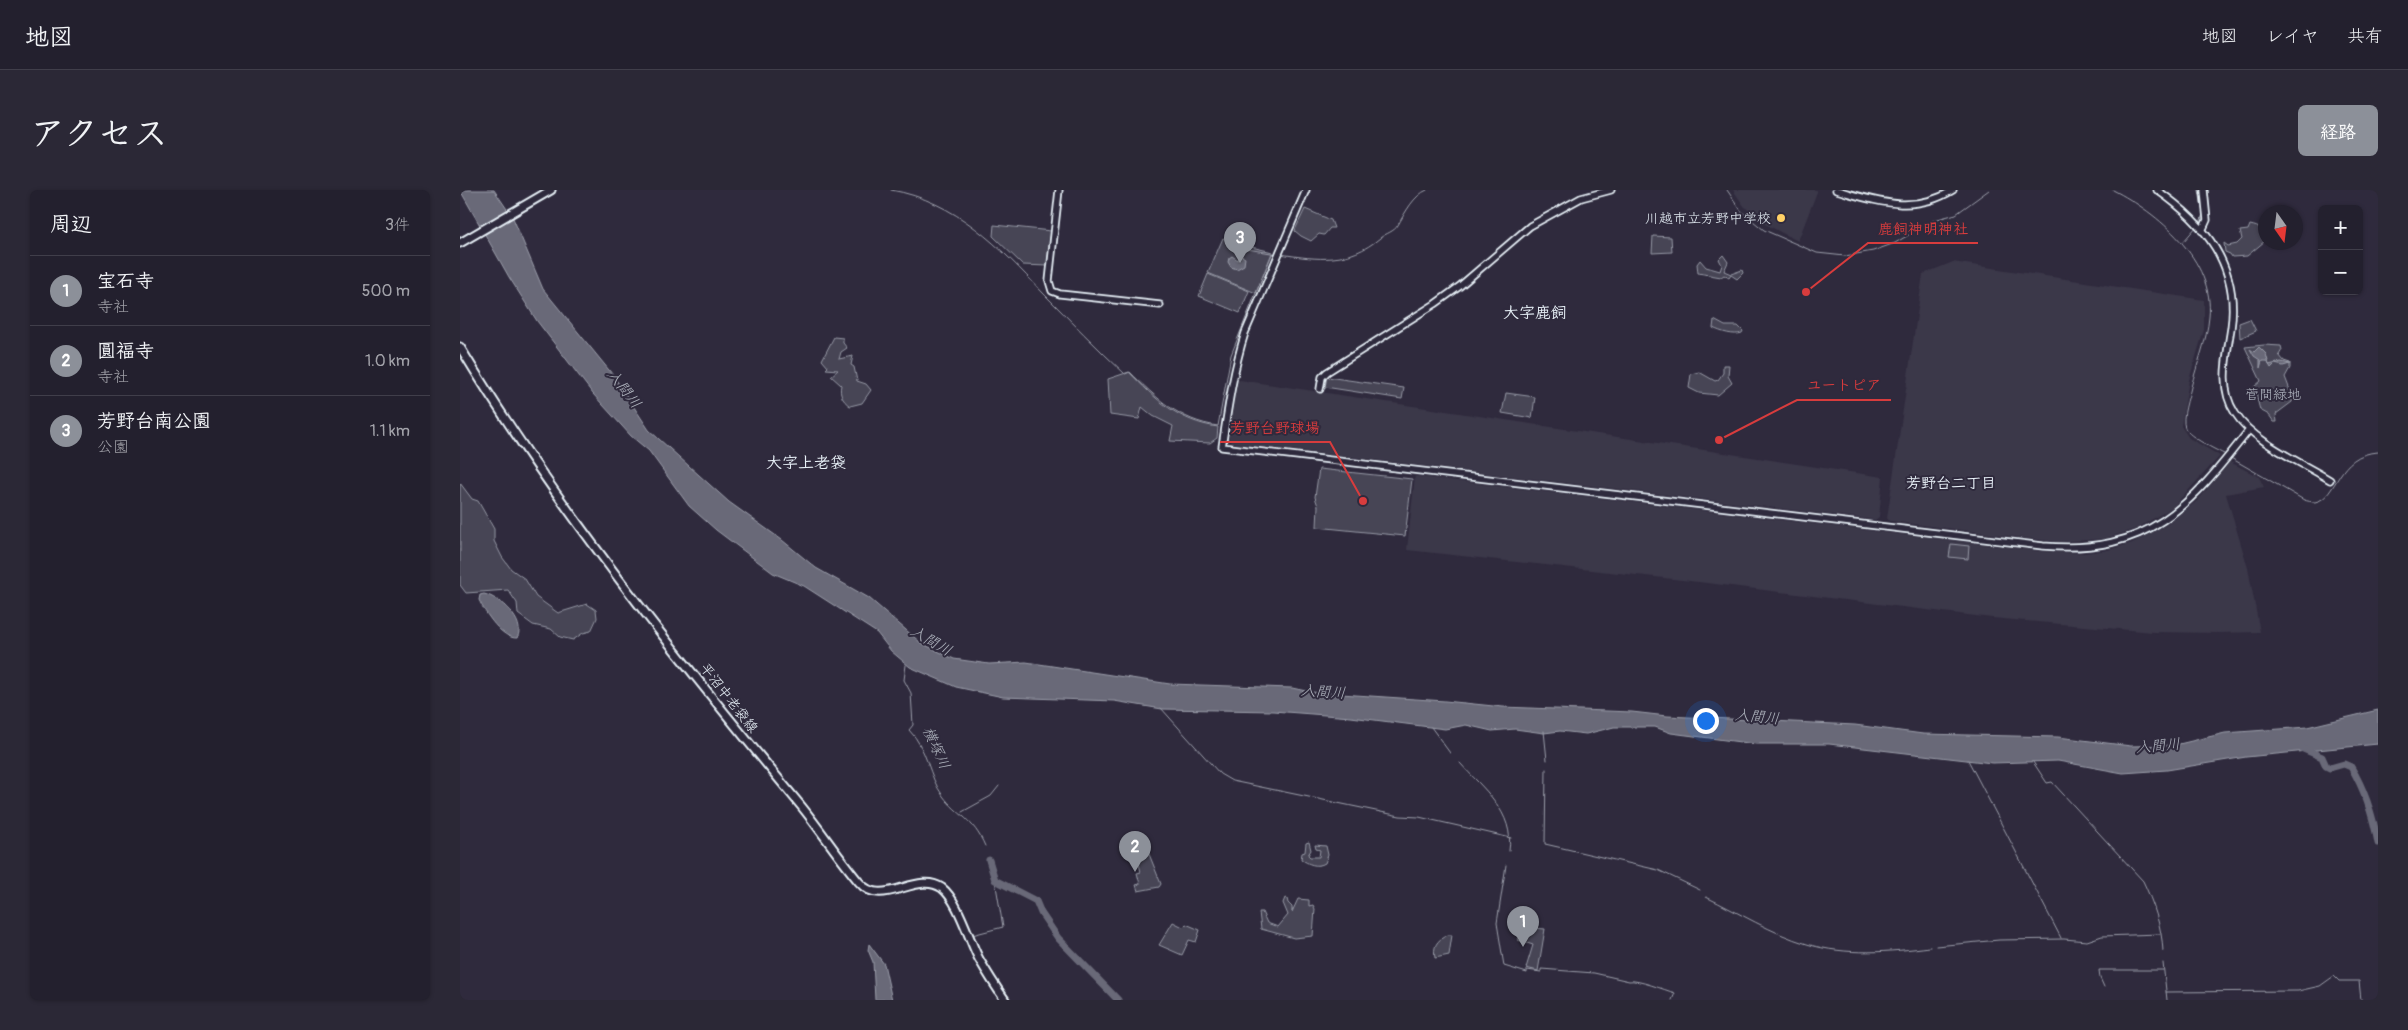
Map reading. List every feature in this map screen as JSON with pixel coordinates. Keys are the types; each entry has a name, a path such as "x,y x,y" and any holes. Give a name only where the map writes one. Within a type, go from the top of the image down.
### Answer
{"main road":[{"path":"460,243 551,190"},
{"name":"平沼中老袋線","path":"460,347 528,454 604,558 767,766 827,837 858,881 871,891 880,893 926,884 936,885 944,890 954,904 979,959 1005,1000"}],"street":[{"path":"1059,190 1049,281 1052,291 1060,294 1160,305"},
{"path":"1306,190 1238,354 1226,411 1222,447 2043,546 2078,548 2126,538 2146,530 2170,516 2196,493 2249,430"},
{"path":"1320,389 1322,377 1327,372 1435,304 1460,286 1530,226 1581,198 1611,190"},
{"path":"1836,190 1878,202 1903,205 1936,199 1954,190"},
{"path":"2157,190 2176,204 2202,231 2221,255 2228,276 2232,326 2227,353 2226,386 2233,411 2249,430 2330,480"},
{"path":"2202,231 2207,220 2204,190"}],"shaded area":[{"name":"川越市立芳野中学校","path":"1733,190 1817,190 1817,192 1798,241 1761,222 1744,206"},
{"path":"1953,262 2204,300 2204,330 2189,380 2181,426 2189,438 2220,456 2173,507 2136,529 2104,539 2057,542 1889,521 1887,518 1923,274"},
{"path":"1240,380 1883,477 1879,517 1875,520 1232,443 1228,439 1236,382"},
{"path":"2230,462 2259,477 2264,487 2226,494 2248,568 2260,632 2153,632 1992,618 1682,580 1407,550 1415,476 2040,551 2083,553 2107,550 2132,543 2166,525 2198,500"}],"green space":[{"path":"1305,209 1331,220 1334,228 1330,228 1324,235 1319,234 1311,241 1301,236 1295,231"},
{"path":"994,225 1051,231 1047,266 1023,265 993,236"},
{"path":"2250,225 2258,228 2258,247 2247,256 2232,257 2225,252 2224,243 2228,246 2237,244 2242,239 2240,231 2248,230"},
{"path":"1653,236 1671,237 1672,252 1652,253"},
{"path":"1223,238 1238,244 1273,252 1256,293 1208,273"},
{"path":"1723,255 1728,262 1724,271 1731,274 1742,270 1743,273 1737,279 1731,275 1729,278 1724,275 1721,277 1698,273 1697,264 1700,260 1706,267 1720,271 1722,265 1719,259"},
{"path":"1208,274 1249,291 1240,313 1199,296"},
{"path":"2250,319 2256,331 2240,338 2239,323"},
{"path":"1714,320 1725,326 1738,326 1743,331 1742,333 1735,334 1720,331 1713,328"},
{"path":"834,337 843,338 843,343 847,348 841,352 839,359 853,356 851,365 854,367 857,381 866,384 871,390 862,403 850,406 845,401 840,391 841,385 831,376 838,370 826,369 828,367 822,360"},
{"name":"菅間緑地","path":"2281,346 2282,350 2279,355 2284,361 2290,363 2290,368 2285,377 2293,398 2292,402 2276,414 2277,422 2274,422 2269,415 2260,410 2254,387 2261,381 2245,347"},
{"path":"1723,365 1729,365 1728,376 1732,383 1718,395 1699,393 1689,388 1691,374 1699,372 1715,381 1723,373"},
{"path":"1129,372 1158,400 1180,415 1218,427 1217,438 1210,443 1170,441 1173,426 1153,416 1142,407 1139,419 1110,415 1108,379"},
{"path":"1327,377 1404,388 1402,399 1325,387"},
{"path":"1506,393 1535,397 1532,418 1502,413"},
{"path":"1319,469 1412,479 1405,536 1317,527 1318,506 1315,497"},
{"path":"460,483 472,499 478,501 494,529 494,541 511,569 525,579 536,597 558,613 587,604 596,610 597,618 591,631 583,633 573,640 560,637 551,629 533,625 518,614 517,603 508,590 466,593 460,585"},
{"path":"1951,544 1969,546 1968,559 1949,557"},
{"path":"1309,842 1311,850 1308,855 1310,857 1319,857 1320,850 1316,849 1315,845 1326,846 1328,855 1325,863 1313,865 1301,859 1302,853 1305,852 1306,843"},
{"path":"1147,849 1161,884 1159,887 1138,891 1136,885 1140,884 1137,873 1141,872 1138,860 1143,859 1141,851"},
{"path":"1285,898 1292,907 1292,912 1298,899 1309,900 1309,906 1313,905 1315,909 1313,936 1294,938 1261,929 1259,912 1262,912 1267,923 1278,927 1288,915 1283,903"},
{"path":"1173,922 1183,927 1186,924 1200,930 1196,942 1189,940 1182,955 1159,945"},
{"path":"1522,927 1545,929 1538,971 1526,968 1533,945 1518,940"},
{"path":"1448,935 1452,935 1449,955 1435,958 1434,950 1436,944"}],"water":[{"name":"入間川","path":"460,190 494,190 513,218 543,289 613,375 649,430 729,502 782,540 816,568 869,598 921,643 954,659 989,664 1026,662 1170,684 1292,688 1311,692 1503,707 1632,712 1667,716 1855,725 1923,734 2058,737 2131,746 2175,745 2225,733 2307,727 2378,710 2378,744 2246,757 2167,770 2123,773 2058,761 1992,763 1829,744 1756,744 1671,733 1655,727 1614,727 1586,734 1560,731 1544,733 1515,729 1492,731 1466,725 1445,729 1351,717 1273,711 1162,709 1114,701 1003,697 956,687 910,667 891,651 877,633 804,586 773,573 716,530 689,506 649,451 631,436 593,394 537,321 509,277"},
{"path":"1240,255 1245,258 1244,265 1237,269 1231,267 1228,262 1229,258 1232,256 1238,260"},
{"path":"2259,347 2266,354 2269,364 2267,361 2262,361 2260,368 2260,360 2254,356 2250,349 2254,352"},
{"path":"2281,362 2290,364 2283,366 2275,364 2271,368 2269,365"},
{"path":"484,594 504,605 515,617 519,631 517,638 511,637 500,630 485,612 479,600 480,595"},
{"path":"869,944 884,964 892,1000 875,1000 873,962 868,950"}],"waterway":[{"path":"891,190 936,204 975,228 1010,259 1125,374 1130,372 1149,391 1180,414 1218,426 1231,355 1272,253"},
{"path":"1280,254 1308,258 1333,258 1357,252 1394,229 1414,200 1427,190"},
{"path":"1727,190 1742,212 1764,230 1817,253 1845,256 1873,251 1895,243 1934,220 1956,214 1989,190"},
{"path":"2113,190 2165,225 2193,258 2203,276 2208,296 2208,326 2193,378 2184,423 2188,432 2203,443 2226,455"},
{"path":"2199,190 2203,214 2200,223"},
{"path":"2183,242 2197,226"},
{"path":"1240,255 1241,248 1277,254"},
{"path":"2229,457 2304,500 2315,502 2323,499 2329,493 2339,476 2354,460 2364,455 2378,452"},
{"name":"横塚川","path":"906,665 904,680 911,693 913,725 909,730 920,746 943,796 970,823 985,846"},
{"path":"1161,708 1220,774 1232,781 1400,816 1419,817 1511,838"},
{"path":"1431,727 1450,753"},
{"path":"1544,731 1547,760"},
{"path":"2301,748 2322,757 2326,766 2330,768 2344,764 2351,767 2368,804 2378,843"},
{"path":"1968,760 2061,938"},
{"path":"2033,762 2047,783 2052,782 2143,881 2156,915 2163,951"},
{"path":"1460,763 1487,792 1502,813 1510,837 1509,851"},
{"path":"1546,769 1545,844 1658,870 1700,890"},
{"path":"962,812 991,796 999,786"},
{"name":"横塚川","path":"989,860 995,880 1036,901 1041,913 1058,938 1118,1000"},
{"path":"1506,865 1497,923 1504,966 1527,973 1527,970 1541,972 1541,969 1594,973 1651,985 1675,993 1672,1000"},
{"path":"972,935 1003,927 995,880"},
{"path":"1706,897 1781,934 1822,948 1868,952 1930,947"},
{"path":"1936,946 1999,940 2064,939 2087,941 2102,936 2160,934"},
{"path":"2163,963 2167,1000"},
{"path":"988,968 1011,1000"},
{"path":"2104,987 2099,970 2163,970"},
{"path":"2166,992 2298,991 2320,986 2334,976 2339,981 2359,981 2361,1000"}],"place":[{"name":"川越市立芳野中学校","path":"1781,218"},
{"name":"芳野台南公園","path":"1240,263"},
{"name":"鹿飼神明神社","path":"1806,292"},
{"name":"ユートピア","path":"1719,440"},
{"name":"芳野台野球場","path":"1363,501"},
{"name":"圓福寺","path":"1135,872"},
{"name":"宝石寺","path":"1523,947"}],"district":[{"name":"大字鹿飼","path":"1535,313"},
{"name":"大字上老袋","path":"806,463"},
{"name":"芳野台二丁目","path":"1951,483"}]}
